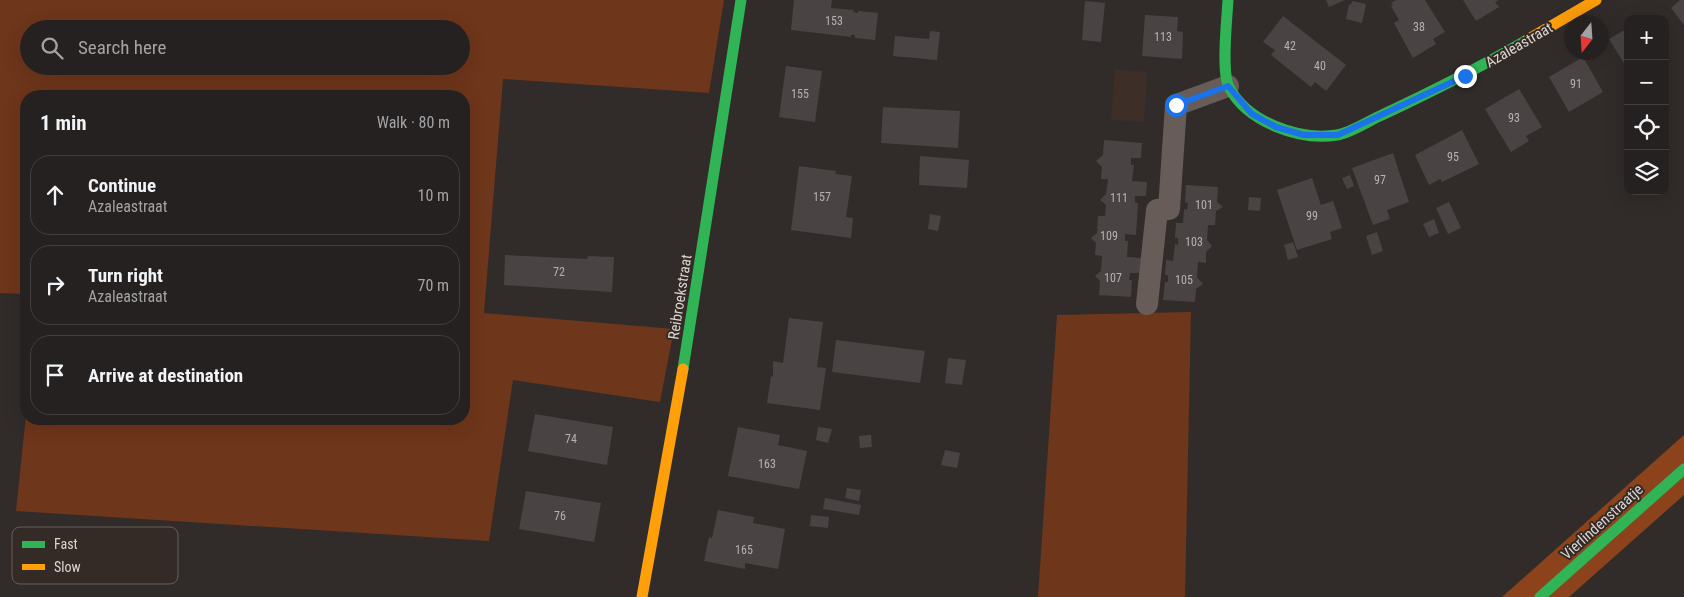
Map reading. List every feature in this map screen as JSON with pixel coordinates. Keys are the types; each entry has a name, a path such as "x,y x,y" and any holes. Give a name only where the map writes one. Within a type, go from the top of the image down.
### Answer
{"street":[{"name":"Reibroekstraat","path":"642,597 675,420 741,0"},
{"path":"1147,304 1156,210 1169,209 1176,105 1228,86 1225,55 1228,0"},
{"name":"Azaleastraat","path":"1228,86 1252,114 1276,127 1304,135 1338,135 1465,76 1570,6 1596,0"},
{"name":"Vierlindenstraatje","path":"1540,597 1684,469"}],"shaded area":[{"path":"0,0 724,0 709,93 503,79 484,313 674,329 660,402 513,380 489,541 16,511 25,425 470,425 470,90 20,90 20,294 0,293"},
{"path":"1115,69 1147,72 1144,122 1111,120"},
{"path":"1191,312 1185,597 1038,597 1057,315"},
{"path":"1684,435 1684,495 1569,597 1502,597"}],"building":[{"path":"794,0 832,0 831,8 854,10 853,12 858,13 858,11 878,13 875,40 855,38 855,35 851,35 851,37 791,30"},
{"path":"1326,0 1345,0 1329,7"},
{"path":"1396,0 1425,0 1445,32 1433,39 1436,44 1413,58 1394,23 1399,20 1391,3"},
{"path":"1463,0 1499,0 1495,2 1499,7 1476,21"},
{"path":"1680,0 1684,0 1684,25 1671,8"},
{"path":"1085,1 1105,3 1101,42 1082,40"},
{"path":"1352,1 1366,4 1362,23 1346,19 1349,4 1351,5"},
{"path":"1145,15 1178,17 1177,31 1183,32 1182,59 1142,56"},
{"path":"1283,16 1346,65 1326,91 1315,82 1311,87 1271,55 1275,50 1263,42"},
{"path":"1624,30 1624,63 1609,39"},
{"path":"930,31 940,32 937,60 893,56 895,36 929,39"},
{"path":"1578,60 1585,60 1603,92 1569,112 1549,77"},
{"path":"786,66 822,71 815,122 779,117"},
{"path":"1519,89 1542,127 1526,136 1529,141 1511,152 1485,109"},
{"path":"883,107 960,111 958,148 881,143"},
{"path":"1462,130 1479,164 1442,182 1440,179 1429,185 1415,155"},
{"path":"1104,140 1142,143 1141,158 1131,158 1131,165 1134,165 1132,181 1147,182 1146,196 1135,196 1135,203 1138,203 1136,235 1125,234 1125,241 1128,241 1127,257 1141,258 1140,273 1130,273 1129,280 1132,280 1131,297 1099,295 1100,281 1095,276 1101,271 1102,256 1095,255 1096,243 1091,238 1097,233 1098,216 1105,216 1106,205 1100,200 1106,194 1108,179 1101,179 1102,167 1096,161 1103,155"},
{"path":"1393,153 1409,202 1387,210 1390,219 1373,225 1352,168"},
{"path":"920,156 969,160 967,188 919,185"},
{"path":"799,166 836,171 835,174 852,176 846,217 853,218 851,238 791,230"},
{"path":"1350,175 1354,186 1347,189 1342,178"},
{"path":"1312,178 1321,205 1333,201 1342,228 1330,232 1332,239 1297,250 1277,190"},
{"path":"1186,185 1218,187 1217,202 1223,207 1216,211 1215,225 1208,225 1207,240 1212,246 1206,252 1206,263 1198,262 1197,277 1203,284 1196,289 1195,302 1163,300 1165,282 1168,282 1168,275 1165,275 1166,260 1173,261 1175,244 1178,245 1178,238 1175,238 1176,223 1183,223 1184,209 1187,210 1188,203 1185,202"},
{"path":"1249,197 1261,198 1260,211 1248,210"},
{"path":"1449,202 1461,228 1448,234 1436,208"},
{"path":"930,214 941,216 938,231 928,229"},
{"path":"1434,219 1439,233 1429,237 1423,224"},
{"path":"1377,232 1383,251 1372,255 1366,236"},
{"path":"1293,242 1298,257 1288,260 1284,245"},
{"path":"505,255 587,259 588,256 614,257 612,292 504,285"},
{"path":"789,318 823,322 817,367 826,368 820,410 767,403 771,376 773,377 773,361 783,363"},
{"path":"836,340 925,351 920,383 832,372"},
{"path":"948,358 966,360 962,385 945,383"},
{"path":"535,414 613,427 607,465 528,451"},
{"path":"738,427 780,435 778,445 807,451 799,489 728,476"},
{"path":"818,427 832,429 828,443 816,440"},
{"path":"871,435 872,447 860,448 859,436"},
{"path":"945,450 960,453 957,468 941,465"},
{"path":"847,488 861,490 859,501 845,498"},
{"path":"526,491 601,503 594,542 519,529"},
{"path":"825,498 861,505 859,515 823,509"},
{"path":"718,510 754,517 753,523 785,529 778,569 745,563 745,569 704,561 709,537 712,538"},
{"path":"811,515 829,517 828,528 810,526"}],"traffic: fast":[{"path":"683,369 741,0"},
{"path":"1228,0 1225,70 1229,87 1237,99 1261,119 1291,132 1307,135 1337,135 1348,132 1455,79 1527,40"},
{"path":"1540,597 1684,469"}],"traffic: slow":[{"path":"1527,40 1596,0"},
{"path":"642,597 683,369"}],"route":[{"path":"1176,105 1228,86 1252,114 1276,127 1304,135 1338,135 1465,76"}]}
